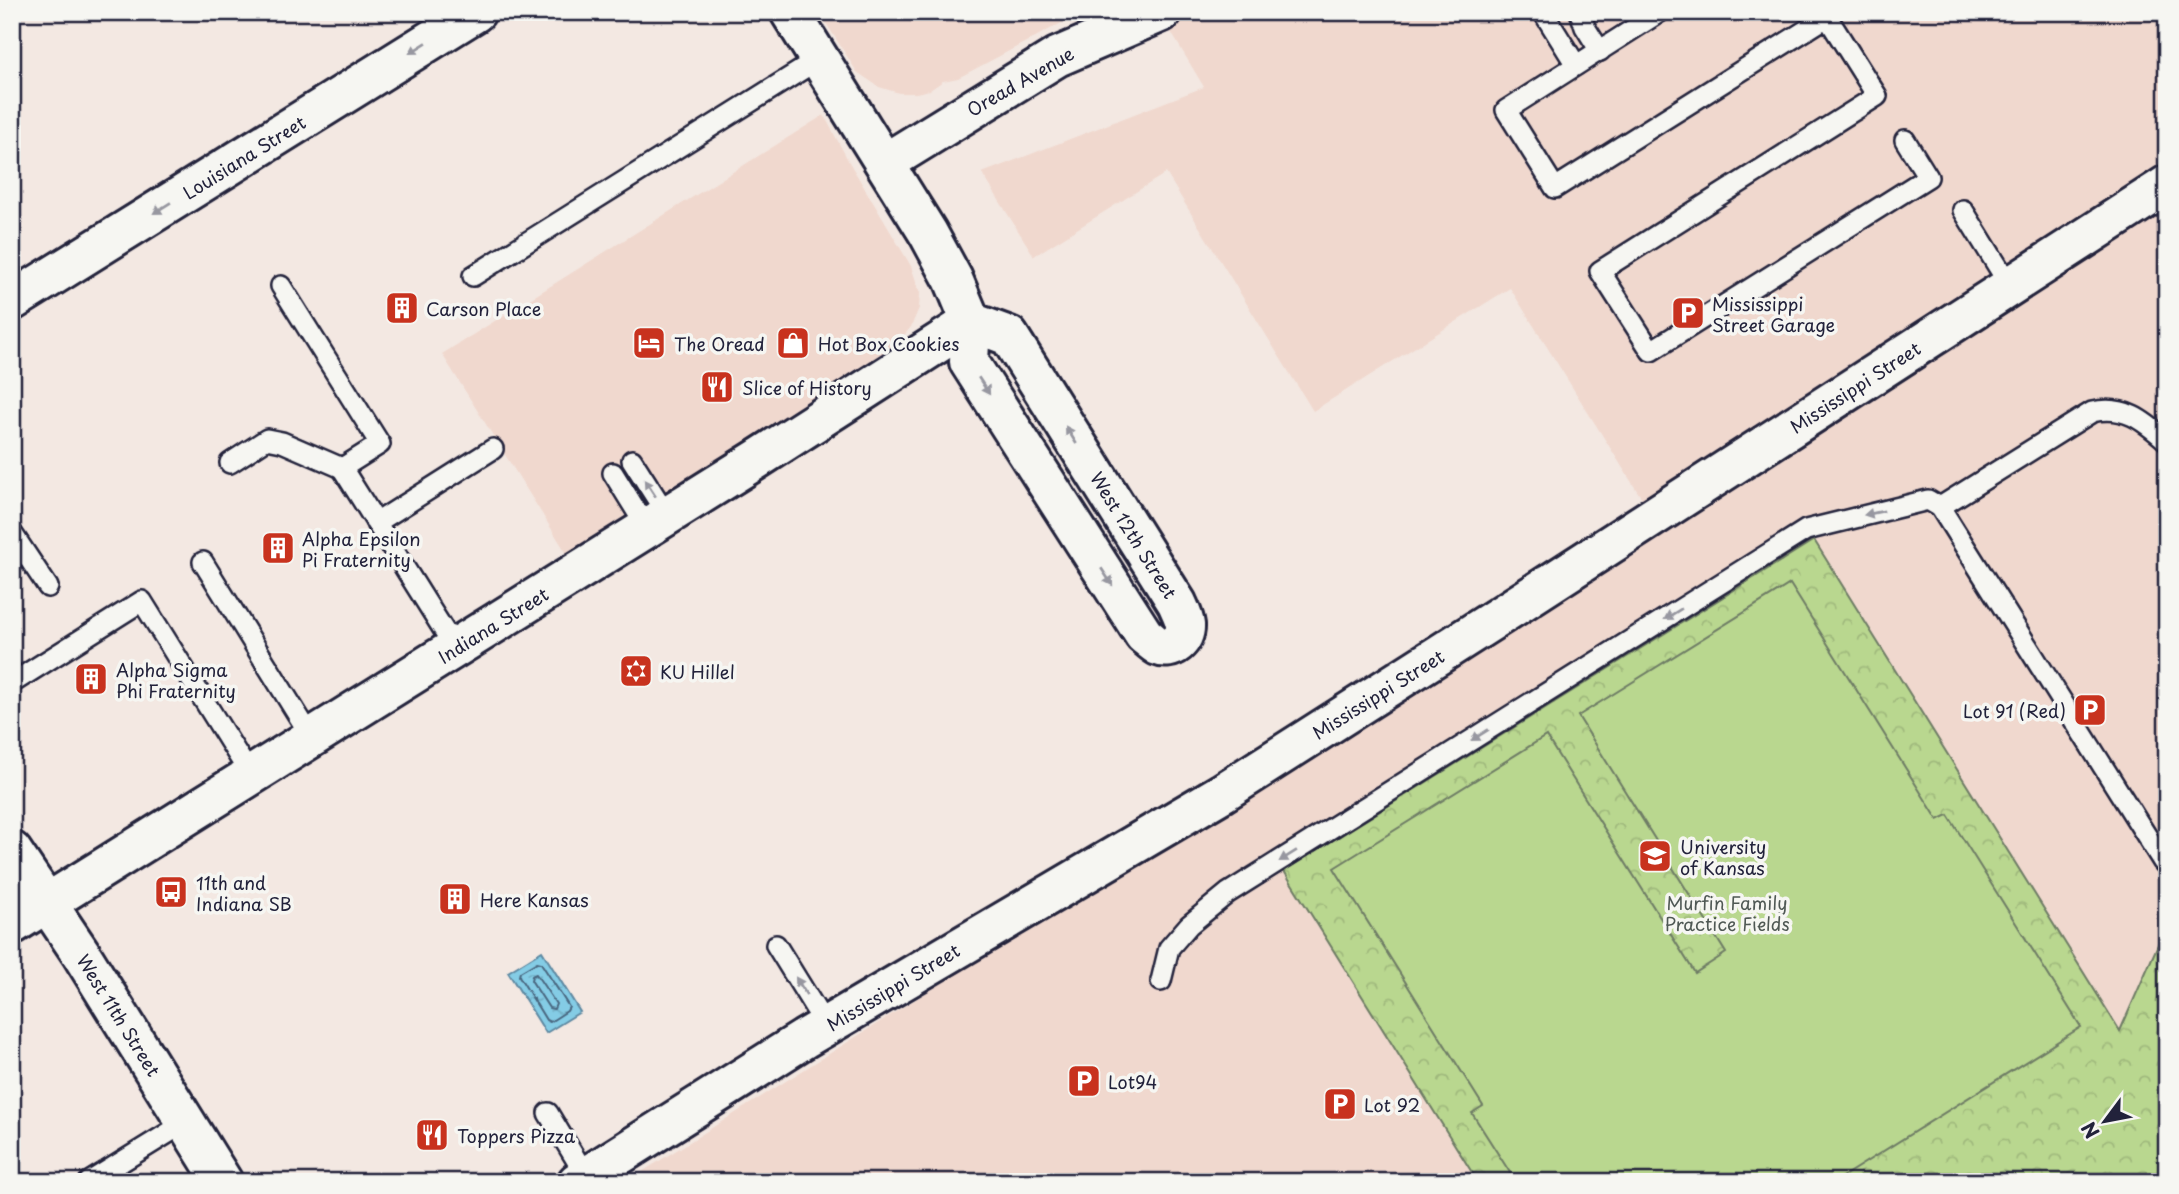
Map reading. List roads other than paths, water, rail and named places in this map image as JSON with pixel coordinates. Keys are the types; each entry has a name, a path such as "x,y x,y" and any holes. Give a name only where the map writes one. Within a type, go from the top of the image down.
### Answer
{"street":[{"name":"Louisiana Street","path":"12,301 476,12"},
{"name":"West 12th Street","path":"790,12 885,163 953,279 971,322 969,362 1143,635 1159,647 1177,644 1184,636 1185,627 1177,603 1009,336 971,322"},
{"name":"Oread Avenue","path":"885,163 1057,57 1103,23 1162,12"},
{"name":"Mississippi Street","path":"581,1179 826,1026 1222,793 2167,185"},
{"name":"Indiana Street","path":"12,925 971,322"},
{"name":"West 11th Street","path":"12,851 80,952 223,1182"}],"lane":[{"path":"1543,12 1576,65"},
{"path":"1572,12 1583,20 1600,51"},
{"path":"1660,12 1506,110 1555,188 1825,15 1877,96 1600,271 1651,351 1928,177 1905,141"},
{"path":"472,276 819,59"},
{"path":"1963,210 2010,286"},
{"path":"281,286 380,444 342,468"},
{"path":"1940,507 2092,412 2108,409 2125,412 2149,425 2167,441"},
{"path":"229,463 267,439 282,442 342,468 455,648"},
{"path":"376,523 493,449"},
{"path":"632,460 657,521"},
{"path":"613,472 657,521"},
{"path":"1161,981 1169,948 1189,925 1228,894 1806,530 1928,500 1940,507 2163,862 2167,860"},
{"path":"12,533 48,587"},
{"path":"203,562 312,738"},
{"path":"12,682 142,601 251,776"},
{"path":"776,946 826,1026"},
{"path":"548,1113 581,1179"},
{"path":"89,1182 186,1122"}],"water":[{"path":"542,951 580,1012 546,1033 508,972"}],"place":[{"name":"Carson Place","path":"402,308"},
{"name":"Mississippi Street Garage","path":"1688,313"},
{"name":"The Oread","path":"649,343"},
{"name":"Hot Box Cookies","path":"793,343"},
{"name":"Slice of History","path":"717,387"},
{"name":"Alpha Epsilon Pi Fraternity","path":"278,548"},
{"name":"KU Hillel","path":"636,671"},
{"name":"Alpha Sigma Phi Fraternity","path":"91,679"},
{"name":"Lot 91 (Red)","path":"2090,710"},
{"name":"University of Kansas","path":"1655,856"},
{"name":"11th and Indiana SB","path":"171,892"},
{"name":"Here Kansas","path":"455,899"},
{"name":"Lot94","path":"1084,1081"},
{"name":"Lot 92","path":"1340,1104"},
{"name":"Toppers Pizza","path":"432,1135"}],"park label":[{"name":"Murfin Family Practice Fields","path":"1727,912"}]}
